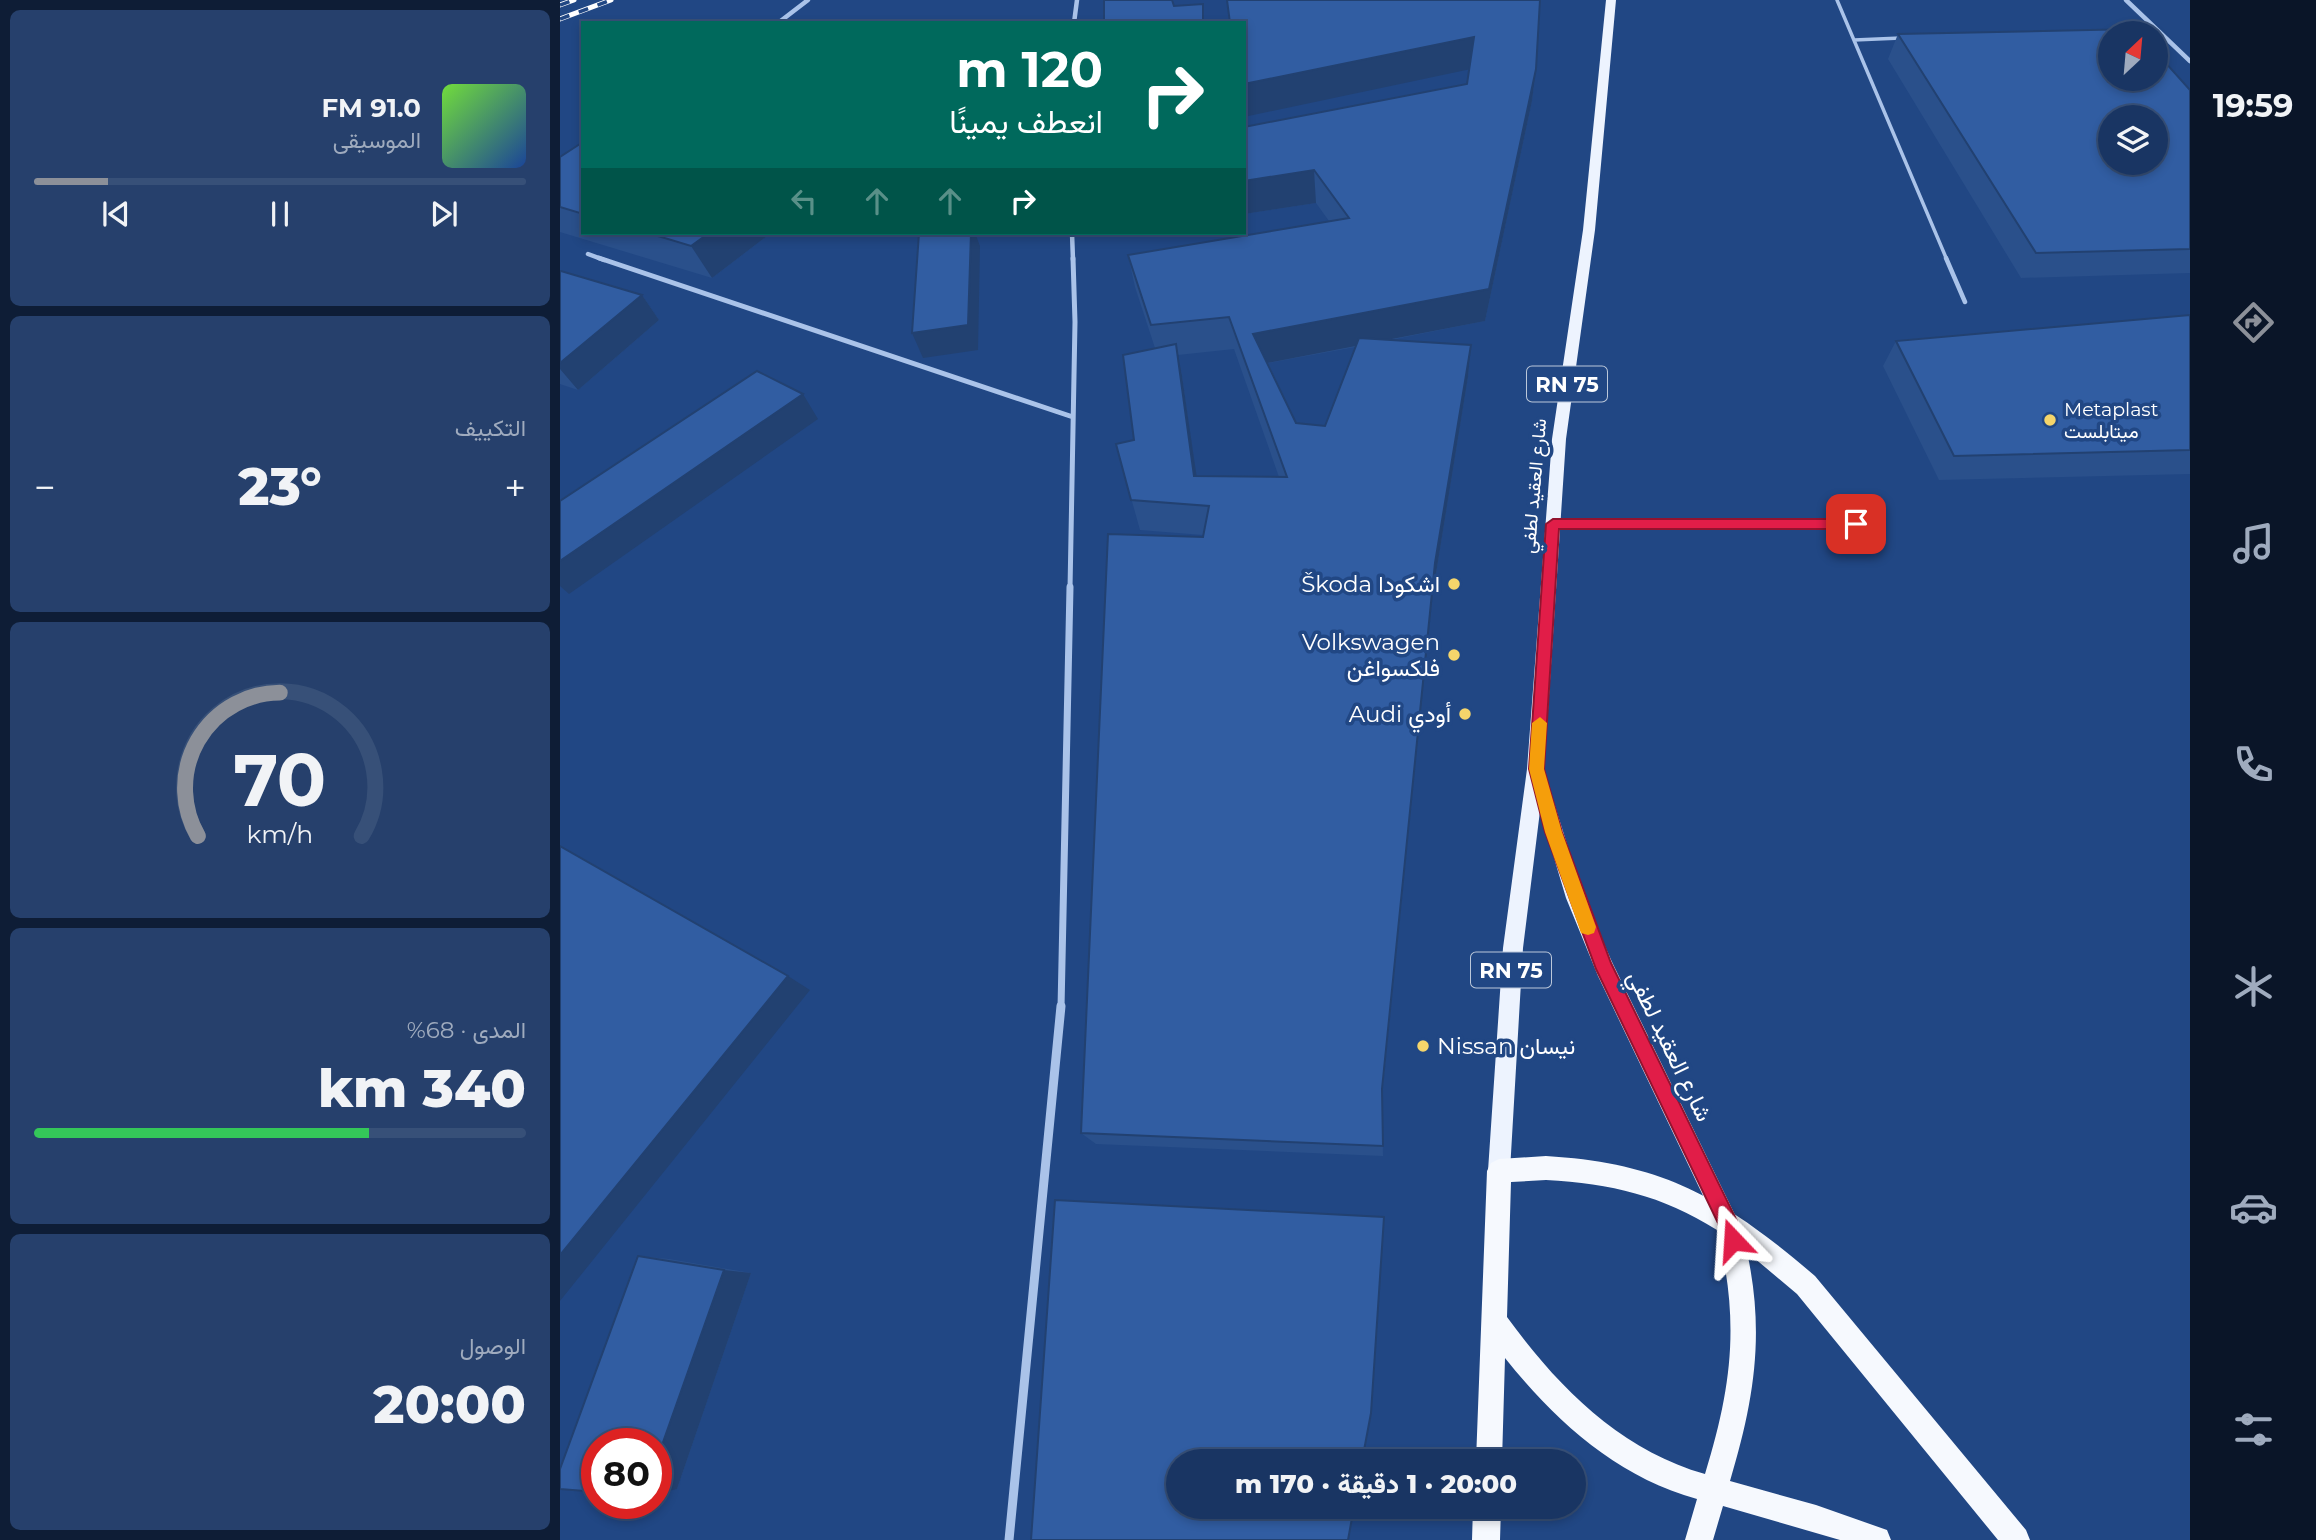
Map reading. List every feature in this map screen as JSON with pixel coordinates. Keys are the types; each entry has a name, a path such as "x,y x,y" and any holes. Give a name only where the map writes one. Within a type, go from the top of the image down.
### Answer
{"highway":[{"path":"1499,1171 1537,1167 1575,1168 1614,1173 1652,1184 1690,1199 1768,1250 1806,1285 2015,1540"},
{"name":"RN 75","path":"1489,1449 1499,1171"},
{"name":"RN 75","path":"1699,1540 1740,1386 1744,1343 1738,1260 1727,1221"},
{"path":"1493,1320 1520,1359 1551,1395 1586,1426 1626,1454 1668,1476 1877,1540"},
{"path":"1486,1540 1487,1519"}],"main road":[{"name":"شارع العقيد لطفي","path":"1499,1171 1513,948 1536,769 1559,439 1590,217 1611,0"},
{"name":"شارع العقيد لطفي","path":"1536,769 1571,885 1605,969 1727,1221"}],"street":[{"path":"781,21 808,0"},
{"path":"1074,21 1077,0"},
{"path":"2126,0 2148,21"},
{"path":"2168,40 2190,61"},
{"path":"1009,1540 1063,988 1075,322 1072,235"},
{"path":"588,254 1073,417"}],"lane":[{"path":"1837,0 1965,302"},
{"path":"1854,40 1909,38"},
{"path":"1553,524 1883,524"}],"building":[{"path":"1104,0 1172,0 1174,6 1203,4 1203,21 1104,21"},
{"path":"1227,0 1540,0 1536,69 1489,289 1253,334 1296,423 1325,426 1359,338 1471,345 1435,563 1382,1089 1383,1146 1081,1133 1108,534 1203,537 1209,506 1131,500 1116,444 1134,440 1123,355 1176,344 1194,476 1287,477 1229,317 1151,325 1128,255 1349,218 1314,170 1246,181 1246,127 1467,84 1474,37 1246,84 1246,21 1230,21"},
{"path":"2098,30 2098,91 2168,91 2168,65 2190,90 2190,249 2036,253 1898,34"},
{"path":"581,143 581,213 560,207 560,157"},
{"path":"655,235 706,235 691,246"},
{"path":"919,235 971,235 968,325 912,333"},
{"path":"560,271 642,295 560,363"},
{"name":"Metaplast ميتابلست","path":"2190,315 2190,450 1954,456 1896,341"},
{"path":"757,371 803,394 560,561 560,501"},
{"path":"560,846 788,976 560,1255"},
{"path":"1055,1200 1384,1217 1371,1413 1364,1449 1166,1449 1166,1519 1352,1519 1348,1540 1031,1540"},
{"path":"638,1256 724,1270 668,1428 581,1428 581,1491 560,1489 560,1469"}],"railway":[{"path":"560,5 574,0"},
{"path":"560,19 611,0"}],"slow traffic":[{"path":"1540,723 1536,769 1553,832 1588,927"}],"place":[{"name":"Metaplast ميتابلست","path":"2050,420"},
{"name":"Škoda اشكودا","path":"1454,584"},
{"name":"Volkswagen فلكسواغن","path":"1454,655"},
{"name":"Audi أودي","path":"1465,714"},
{"name":"Nissan نيسان","path":"1423,1046"}],"route":[{"path":"1733,1240 1727,1221 1585,922 1553,832 1536,769 1553,524 1856,524"}]}
